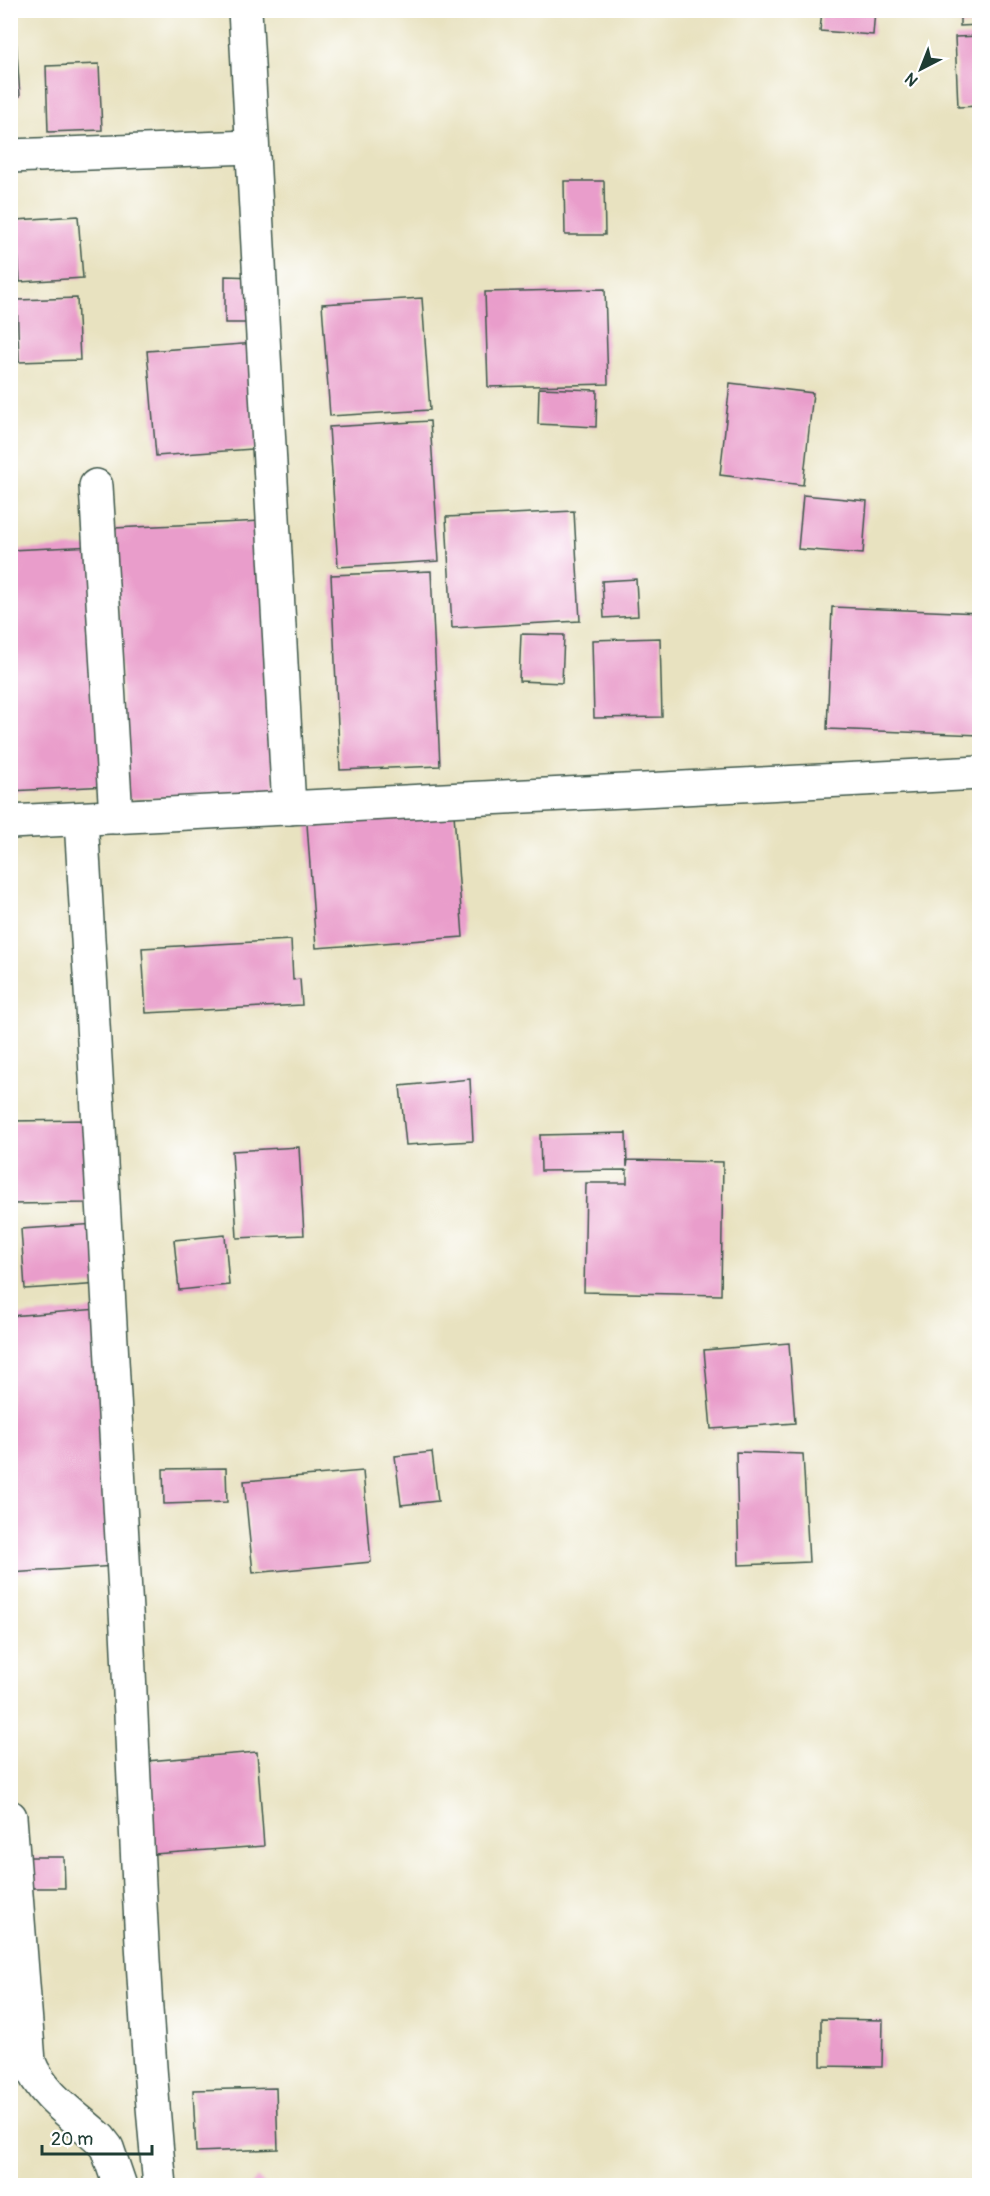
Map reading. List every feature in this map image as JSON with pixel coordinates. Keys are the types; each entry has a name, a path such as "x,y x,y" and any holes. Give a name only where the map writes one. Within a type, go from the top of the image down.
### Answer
{"street":[{"path":"245,10 289,808"},
{"path":"10,156 251,147"},
{"path":"96,486 116,817"},
{"path":"10,822 980,773"},
{"path":"81,819 127,1631 133,1800 149,2069 159,2186"},
{"path":"10,1817 29,2062 34,2077 42,2087 107,2148 120,2186"}],"building":[{"path":"822,10 875,10 873,35 820,31"},
{"path":"960,10 980,10 980,25 960,26"},
{"path":"980,36 980,106 958,107 955,37"},
{"path":"10,39 16,39 20,96 10,97"},
{"path":"99,64 102,130 48,132 46,66"},
{"path":"564,181 604,181 605,235 565,235"},
{"path":"78,216 83,278 20,282 16,220"},
{"path":"225,276 257,277 257,323 225,323"},
{"path":"605,289 608,384 488,387 485,292"},
{"path":"77,298 80,360 19,362 17,300"},
{"path":"422,298 430,410 330,416 322,304"},
{"path":"256,343 265,448 156,456 147,351"},
{"path":"730,383 813,393 803,485 720,475"},
{"path":"539,388 597,390 596,427 538,424"},
{"path":"430,421 439,561 338,567 329,427"},
{"path":"803,495 867,501 863,554 798,549"},
{"path":"574,511 580,621 452,628 446,517"},
{"path":"262,521 275,793 127,799 114,528"},
{"path":"95,546 108,786 10,791 10,550"},
{"path":"431,571 440,766 340,770 331,575"},
{"path":"636,579 638,616 604,618 602,581"},
{"path":"832,607 980,613 980,735 827,729"},
{"path":"521,634 564,635 562,683 519,681"},
{"path":"660,638 662,717 594,718 592,640"},
{"path":"454,814 463,937 316,948 307,824"},
{"path":"291,940 293,980 300,979 302,1005 146,1013 142,948"},
{"path":"470,1079 473,1141 406,1145 400,1086"},
{"path":"86,1120 88,1203 10,1204 10,1121"},
{"path":"626,1133 627,1167 628,1160 723,1162 721,1295 584,1292 586,1183 627,1183 627,1170 541,1171 540,1135"},
{"path":"299,1147 304,1235 237,1238 232,1151"},
{"path":"97,1224 102,1284 25,1289 21,1229"},
{"path":"225,1235 229,1285 179,1290 174,1240"},
{"path":"111,1308 130,1565 10,1573 10,1316"},
{"path":"789,1343 795,1423 711,1429 704,1350"},
{"path":"432,1452 438,1501 401,1505 395,1456"},
{"path":"736,1452 803,1454 809,1562 739,1565"},
{"path":"226,1468 227,1502 164,1504 163,1469"},
{"path":"363,1471 371,1562 253,1573 244,1481"},
{"path":"257,1752 264,1846 154,1854 147,1761"},
{"path":"30,1857 64,1857 65,1888 30,1888"},
{"path":"821,2019 883,2020 882,2067 821,2066"},
{"path":"276,2088 278,2149 196,2152 193,2090"},
{"path":"257,2177 266,2186 250,2186"}]}
